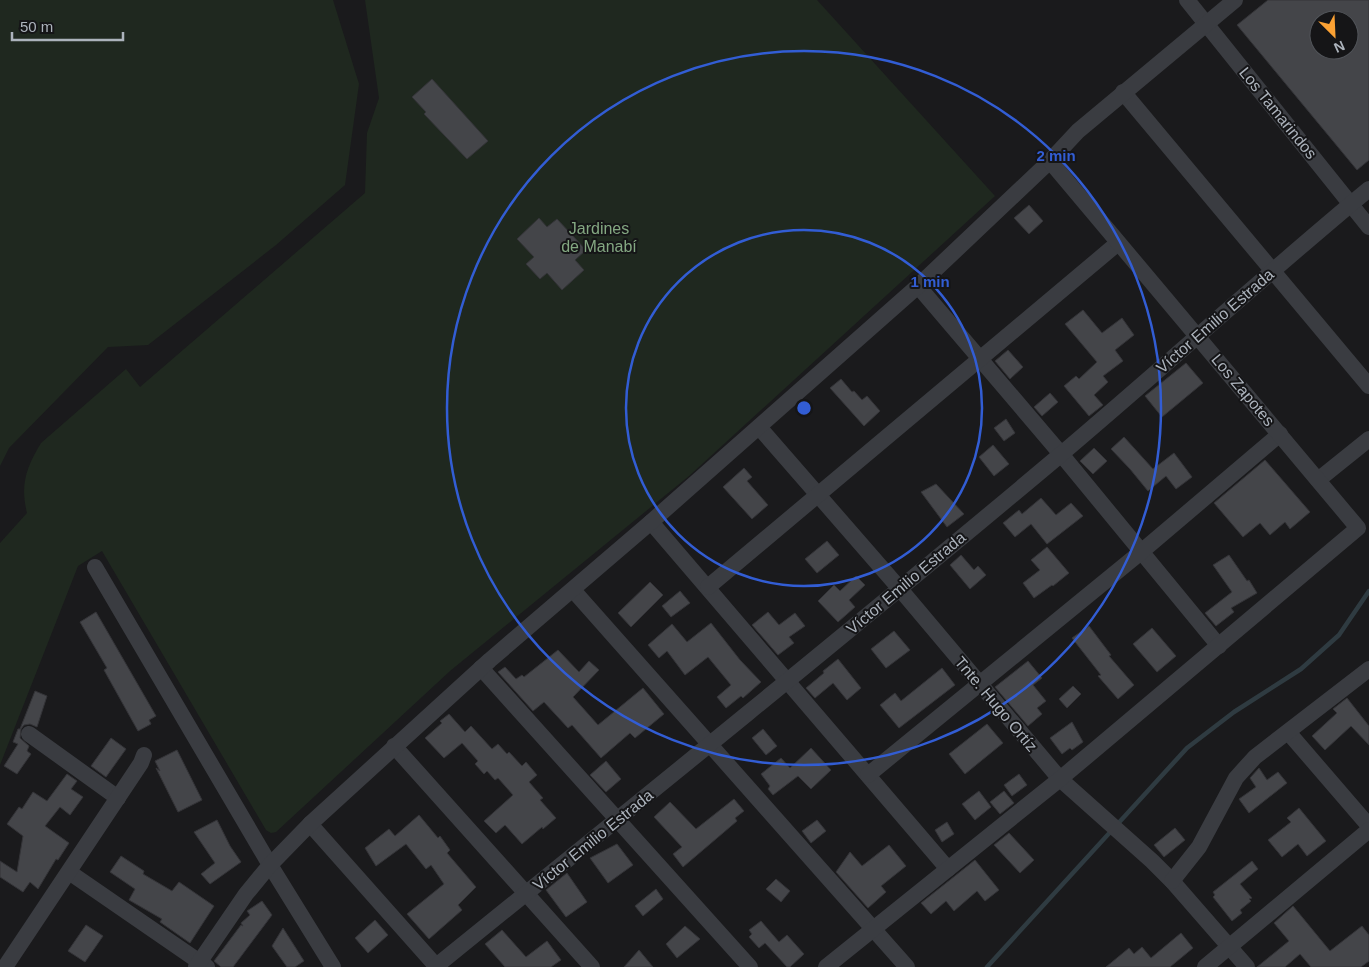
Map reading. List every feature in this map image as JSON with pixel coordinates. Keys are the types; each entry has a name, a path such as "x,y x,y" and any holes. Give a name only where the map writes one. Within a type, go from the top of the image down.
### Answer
{"street":[{"name":"Los Tamarindos","path":"1187,0 1369,227"},
{"path":"69,872 201,965 246,894 270,865 310,824 481,668 651,522 918,286 1050,161 1078,131 1235,0"},
{"path":"1123,92 1369,386"},
{"name":"Los Zapotes","path":"1050,161 1358,528 1219,646"},
{"name":"Víctor Emilio Estrada","path":"436,967 900,589 1061,454 1369,189"},
{"path":"708,587 1118,242"},
{"path":"826,967 948,869 1064,783 1219,646 1061,454 918,286"},
{"name":"Tnte. Hugo Ortíz","path":"759,427 900,589 1064,783 1172,881 1247,967"},
{"path":"868,776 1141,552 1280,434"},
{"path":"1318,480 1369,439"},
{"path":"651,522 948,869"},
{"path":"95,567 270,865 333,967"},
{"path":"573,590 907,967"},
{"path":"481,668 750,967"},
{"path":"1172,881 1199,847 1236,778 1255,757 1369,669"},
{"path":"1288,732 1369,826"},
{"path":"29,734 118,798"},
{"path":"394,746 592,967"},
{"path":"5,967 142,763 144,755"},
{"path":"310,824 436,967"},
{"path":"1205,967 1369,830"}],"green space":[{"path":"0,0 333,0 359,84 345,185 276,245 148,345 108,347 9,448 0,466"},
{"name":"Jardines de Manabí","path":"365,0 817,0 995,196 689,476 450,671 276,832 271,833 266,830 102,551 78,566 0,765 0,543 27,513 24,485 28,469 41,443 126,369 140,387 365,193 367,133 379,98"}],"building":[{"path":"1268,0 1369,0 1369,160 1357,170 1237,25"},
{"path":"432,79 488,141 467,159 424,114 426,112 412,97"},
{"path":"1029,205 1043,221 1029,234 1014,218"},
{"path":"539,218 547,227 557,219 586,250 575,260 584,270 562,290 547,273 540,279 526,264 534,257 517,239"},
{"path":"1083,310 1102,333 1122,318 1134,335 1115,350 1123,361 1103,376 1108,382 1094,395 1103,405 1089,416 1064,386 1076,376 1079,379 1097,362 1065,324"},
{"path":"1008,350 1023,367 1010,379 995,361"},
{"path":"1186,363 1203,383 1162,417 1145,396"},
{"path":"841,379 862,400 867,396 880,411 864,426 830,388"},
{"path":"1050,393 1058,402 1042,416 1034,407"},
{"path":"1006,419 1015,433 1004,441 994,428"},
{"path":"1124,437 1153,469 1174,453 1192,477 1176,489 1166,476 1148,491 1111,449"},
{"path":"993,445 1009,464 994,476 979,457"},
{"path":"1094,448 1107,461 1093,474 1080,461"},
{"path":"1265,460 1310,512 1290,529 1285,522 1270,535 1260,523 1243,537 1214,503"},
{"path":"744,468 752,477 747,481 768,505 752,519 723,487"},
{"path":"936,484 964,514 947,527 921,492"},
{"path":"1041,498 1056,515 1071,503 1083,516 1047,544 1031,524 1015,537 1003,523 1019,510 1022,514"},
{"path":"827,541 839,555 817,573 805,559"},
{"path":"1047,547 1069,573 1034,598 1023,583 1040,570 1031,560"},
{"path":"961,555 974,570 978,566 986,575 970,589 950,565"},
{"path":"1229,555 1257,593 1231,608 1234,612 1216,626 1205,613 1232,592 1213,565"},
{"path":"856,576 865,585 849,600 855,607 838,622 818,601 834,585 840,591"},
{"path":"650,582 663,595 631,627 618,613"},
{"path":"680,591 690,603 671,617 662,606"},
{"path":"96,612 156,716 149,720 151,724 138,731 104,670 107,668 80,622"},
{"path":"768,612 779,625 795,613 805,626 789,637 794,643 778,655 752,625"},
{"path":"711,623 740,660 761,682 743,698 741,696 726,708 717,697 731,685 708,657 685,675 667,651 659,658 648,645 672,624 687,642"},
{"path":"1089,626 1111,655 1109,656 1134,685 1118,699 1098,676 1101,675 1072,638"},
{"path":"1152,628 1176,656 1157,672 1133,644"},
{"path":"894,631 910,650 886,668 871,649"},
{"path":"558,650 579,672 589,661 599,670 573,697 598,725 643,688 664,714 635,738 630,733 601,758 572,725 568,728 544,702 533,711 498,672 505,667 516,679 522,675 524,677"},
{"path":"838,659 861,688 847,700 833,683 815,698 806,688"},
{"path":"1028,661 1042,678 1033,685 1046,701 1037,708 1042,714 1028,726 995,687"},
{"path":"942,668 955,685 899,728 880,705 895,693 901,701"},
{"path":"1073,686 1081,694 1067,708 1059,699"},
{"path":"35,691 47,696 37,727 30,724 24,725 21,729 20,738 29,746 27,751 31,754 17,774 4,766 18,744 13,742"},
{"path":"1347,698 1369,726 1369,745 1351,726 1325,750 1312,736 1337,713 1333,709"},
{"path":"449,714 465,732 471,726 492,749 498,744 507,754 509,752 522,766 526,762 537,775 529,782 543,798 540,800 556,818 522,844 505,825 496,833 484,821 513,795 498,778 495,780 487,771 484,774 475,764 478,761 462,743 444,758 425,738"},
{"path":"1072,722 1083,742 1062,754 1050,738"},
{"path":"987,724 1003,743 965,774 949,754"},
{"path":"763,729 777,746 766,755 752,738"},
{"path":"111,738 126,749 106,777 91,766"},
{"path":"811,748 831,770 811,789 798,776 773,795 768,789 770,786 761,774 781,758 790,768"},
{"path":"177,750 202,800 178,812 156,768 160,771 155,761"},
{"path":"606,761 621,779 606,792 590,775"},
{"path":"1259,768 1267,780 1278,772 1287,783 1249,813 1239,799 1256,787 1250,778"},
{"path":"67,774 77,781 71,789 83,797 70,815 60,807 45,826 69,843 58,860 56,859 38,889 30,882 23,892 0,877 0,861 17,872 23,836 7,824 19,807 22,809 33,792 47,801"},
{"path":"1019,774 1027,785 1012,796 1004,785"},
{"path":"979,791 991,807 975,820 962,804"},
{"path":"1004,791 1014,803 1000,814 990,802"},
{"path":"734,799 744,811 735,818 737,821 683,867 673,854 682,847 654,817 670,802 696,829"},
{"path":"1299,808 1326,841 1307,856 1298,844 1282,857 1268,840 1291,822 1287,818"},
{"path":"419,815 438,838 440,836 450,850 447,853 476,887 458,905 462,910 429,939 407,914 444,884 431,865 426,869 406,844 376,866 365,848 389,829 395,836"},
{"path":"217,820 230,846 241,862 210,884 201,874 215,863 194,832"},
{"path":"817,820 826,831 811,843 802,831"},
{"path":"947,822 954,834 942,842 935,830"},
{"path":"1175,828 1185,840 1164,857 1154,845"},
{"path":"1009,833 1034,860 1020,873 994,845"},
{"path":"617,844 633,865 608,883 590,858"},
{"path":"889,845 906,866 881,886 886,892 868,908 836,872 850,852 862,866"},
{"path":"121,856 144,871 143,874 172,891 179,882 214,906 190,943 160,922 162,919 129,900 135,889 110,872"},
{"path":"975,860 999,890 985,901 977,891 954,911 946,901 931,914 921,903"},
{"path":"1252,861 1258,869 1240,884 1252,898 1249,899 1251,901 1240,910 1242,913 1232,921 1213,897 1215,895 1213,892"},
{"path":"567,873 587,902 566,917 546,890"},
{"path":"776,879 790,891 781,902 766,889"},
{"path":"656,889 663,899 643,916 635,906"},
{"path":"262,901 272,915 233,967 221,967 214,961 241,925 243,926 241,923 250,915 247,911"},
{"path":"1293,906 1330,951 1362,926 1369,935 1369,961 1361,967 1311,967 1300,954 1285,967 1257,967 1289,941 1274,923"},
{"path":"375,920 388,935 368,953 355,938"},
{"path":"761,921 779,942 787,935 804,954 790,967 787,967 765,943 759,948 749,937 752,934 749,930"},
{"path":"86,925 103,936 85,962 68,951"},
{"path":"685,926 700,939 677,958 666,944"},
{"path":"283,928 304,961 295,967 287,967 272,946"},
{"path":"502,930 526,957 547,941 561,960 551,967 505,967 485,944"},
{"path":"1181,933 1193,948 1170,967 1106,967 1129,948 1134,954 1142,947 1151,958"},
{"path":"639,950 653,967 624,967"}],"waterway":[{"path":"987,967 1187,748 1234,712 1301,669 1339,635 1369,591"}]}
